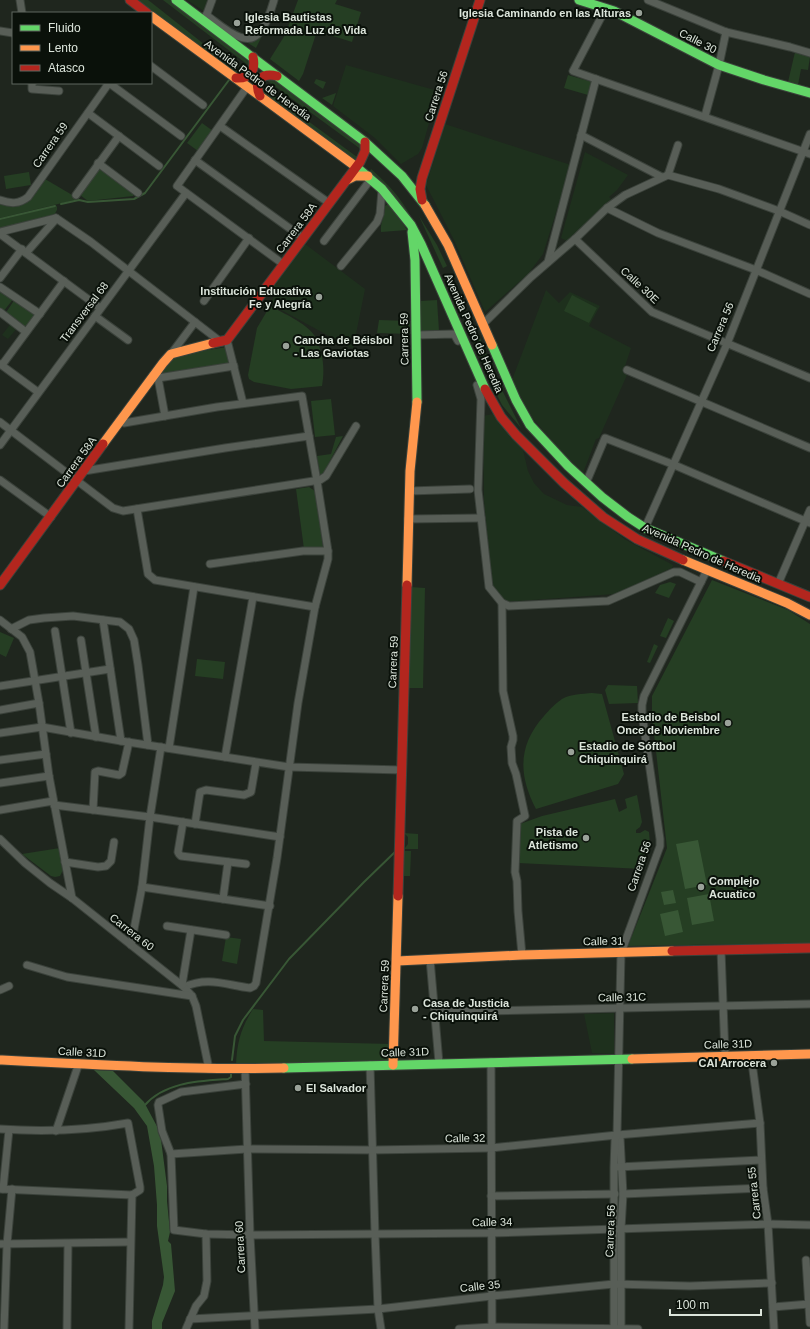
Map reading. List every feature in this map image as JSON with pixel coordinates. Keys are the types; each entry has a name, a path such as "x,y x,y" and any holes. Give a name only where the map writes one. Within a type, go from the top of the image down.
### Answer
{"main road":[{"name":"Avenida Pedro de Heredia","path":"130,0 144,12"},
{"name":"Avenida Pedro de Heredia","path":"176,0 205,18 277,76 366,142 407,182 422,200 437,223 516,400 530,425 550,448 586,483 610,503 645,528 810,597"},
{"name":"Carrera 56","path":"407,182 412,181 416,177 474,0"},
{"name":"Carrera 56","path":"422,200 420,189 422,178 480,0"},
{"name":"Calle 30","path":"584,1 625,16 719,65 764,80 810,92"},
{"name":"Avenida Pedro de Heredia","path":"152,19 236,78 382,188 411,225 426,253 487,392 501,417 516,435 568,487 612,523 648,544 787,603 810,615"},
{"path":"236,78 244,78 252,74 255,66 253,57"},
{"path":"260,96 256,88 258,80 265,74 273,74 277,76"},
{"name":"Carrera 58A","path":"224,341 356,168 364,155 366,142"},
{"path":"344,159 347,167 347,180 354,176 369,178"},
{"name":"Carrera 59","path":"393,1065 408,519 410,471 417,409 415,260 411,225"},
{"path":"415,260 417,255 420,253 426,253"},
{"path":"171,354 224,341"},
{"name":"Carrera 58A","path":"0,585 51,517 120,420 155,377 171,354"},
{"name":"Calle 31","path":"397,961 522,955 810,948"},
{"name":"Calle 31D","path":"0,1060 116,1066 231,1069 725,1055 810,1054"}],"street":[{"path":"20,0 22,12"},
{"path":"212,0 205,18 237,36 248,39 257,36 262,30 274,0"},
{"path":"648,0 726,32 810,53"},
{"path":"606,8 573,71 807,153"},
{"path":"0,31 12,33"},
{"path":"705,116 719,65 726,32"},
{"path":"152,67 203,105"},
{"path":"548,262 596,78"},
{"name":"Carrera 59","path":"0,200 7,203 14,203 28,197 108,84"},
{"path":"110,84 181,136"},
{"path":"32,86 60,91"},
{"path":"247,87 177,186 283,264"},
{"path":"88,113 158,166"},
{"path":"220,126 329,203"},
{"name":"Carrera 56","path":"645,528 700,401 727,344 779,211 807,153 810,134"},
{"path":"582,135 665,176 719,189 779,211 810,225"},
{"path":"76,195 119,136"},
{"path":"483,324 607,208 625,195 665,176 678,145"},
{"path":"195,160 303,238"},
{"path":"98,163 138,193"},
{"path":"324,241 369,178"},
{"path":"341,266 377,222 382,204 382,188"},
{"name":"Transversal 68","path":"0,445 186,193"},
{"path":"382,204 391,199"},
{"path":"607,208 658,233 756,270 810,294"},
{"path":"0,278 56,218"},
{"path":"0,233 56,218 91,242 128,272 195,322 224,341 234,366 243,403"},
{"path":"0,233 100,308"},
{"path":"204,301 249,238"},
{"name":"Calle 30E","path":"575,239 652,312 810,378"},
{"path":"38,392 1,364 64,282"},
{"path":"0,287 40,314"},
{"path":"0,312 26,332"},
{"path":"95,316 128,340"},
{"name":"Carrera 58A","path":"171,354 195,322"},
{"path":"417,335 454,334 479,391 481,399 478,490 481,518 489,587 502,603 509,606 608,601 674,572 680,572 701,582"},
{"path":"164,416 155,377 234,366"},
{"path":"627,370 810,448"},
{"path":"120,420 124,423 243,403 302,396 328,551 325,573 319,588 315,607 298,703 270,906 256,983 254,986 250,988 218,983 199,982 183,986 191,930"},
{"path":"0,422 113,508 124,511 317,481 326,476 356,426"},
{"path":"84,471 309,436"},
{"path":"586,483 605,438 672,464 807,522"},
{"path":"0,480 51,517"},
{"path":"409,492 470,489"},
{"path":"137,509 148,574 155,580 194,588 315,607"},
{"path":"778,584 807,522 810,510"},
{"path":"408,519 481,518"},
{"path":"210,564 303,551 328,551"},
{"name":"Carrera 56","path":"617,1328 617,1167 620,1137 617,1135 621,953 660,846 642,705 644,696 707,570"},
{"path":"130,945 142,887 150,817 165,748 194,588"},
{"path":"225,757 253,597"},
{"path":"502,603 503,691 513,736 511,748 512,764 516,774 525,816 517,821 515,872 522,955"},
{"path":"11,629 29,620 73,616 120,622 129,629 134,640 148,745"},
{"path":"0,620 22,636 30,652 49,776 72,898"},
{"path":"93,810 95,772 98,771 119,775 124,771 125,742 110,668 103,620"},
{"path":"55,631 71,733"},
{"path":"81,640 96,737"},
{"path":"0,686 110,668"},
{"path":"0,710 39,703"},
{"path":"0,733 42,727 125,742 289,767 402,770"},
{"path":"0,760 46,754"},
{"path":"195,824 200,792 206,790 244,795 250,793 256,763"},
{"path":"0,783 49,776"},
{"path":"0,810 54,803 280,837"},
{"path":"183,822 179,854 181,856 246,864"},
{"name":"Carrera 60","path":"0,839 25,863 72,898 183,986 192,996 196,1006 209,1068"},
{"path":"65,862 98,867 106,866 111,861 114,842"},
{"path":"223,899 228,862"},
{"path":"142,887 270,906"},
{"path":"168,926 226,935"},
{"path":"721,950 725,1055"},
{"path":"430,959 439,1063"},
{"path":"27,965 67,978 192,996"},
{"path":"0,990 9,986"},
{"name":"Calle 31C","path":"435,1012 810,1004"},
{"name":"Carrera 55","path":"751,1055 760,1123 761,1160 768,1224 774,1329"},
{"path":"491,1062 492,1328"},
{"path":"56,1131 79,1063"},
{"path":"370,1065 374,1234 378,1309 381,1329"},
{"name":"Carrera 60","path":"245,1068 250,1235 255,1329"},
{"path":"170,1154 162,1131 158,1105 159,1102 181,1092 246,1084"},
{"path":"0,1129 56,1131 84,1130 128,1123 140,1190 132,1195 1,1189 9,1130"},
{"name":"Calle 32","path":"170,1154 247,1149 372,1150 491,1148 617,1135 760,1123"},
{"name":"Calle 34","path":"170,1154 174,1230 206,1234 492,1233 768,1224 810,1226"},
{"path":"617,1167 761,1160"},
{"path":"491,1196 618,1194 763,1188"},
{"path":"4,1329 4,1244 12,1189"},
{"path":"129,1329 132,1195"},
{"path":"186,1329 196,1306 204,1296 207,1281 206,1234"},
{"path":"4,1244 130,1242"},
{"path":"67,1329 68,1244"},
{"path":"806,1260 810,1323"},
{"name":"Calle 35","path":"190,1318 378,1309 617,1284 690,1286 772,1282"},
{"path":"773,1307 809,1304"},
{"path":"459,1329 638,1329"}],"shaded area":[{"path":"134,0 148,0 243,75 239,75"},
{"path":"163,0 170,0 249,62 252,68"},
{"path":"187,0 208,0 204,11"},
{"path":"298,0 337,0 335,4 361,12 352,42 317,31 303,74 299,81 270,59 285,35"},
{"path":"260,35 262,36 256,48 243,40"},
{"path":"795,52 810,57 808,70 801,69 798,85 788,82"},
{"path":"346,65 438,91 422,148 418,154 401,164 375,138 333,106"},
{"path":"568,75 592,82 588,95 564,88"},
{"path":"272,78 363,142 362,150 265,79"},
{"path":"316,79 326,82 323,89 314,83"},
{"path":"259,85 357,157 354,161 263,96"},
{"path":"336,93 332,105 322,98"},
{"path":"202,123 213,131 198,151 187,143"},
{"path":"445,124 571,165 543,254 528,274 485,312 454,240 426,185"},
{"path":"585,152 628,175 617,190 609,197 611,199 567,241 561,238"},
{"path":"100,167 135,193 133,196 88,201 80,195"},
{"path":"371,169 395,193 405,206 414,222 369,173"},
{"path":"29,172 31,185 6,189 4,176"},
{"path":"45,179 79,199 0,218 0,203 9,206 22,205 32,197"},
{"path":"390,203 407,230 381,232 385,206"},
{"path":"57,206 57,210 54,215 0,229 0,220"},
{"path":"419,216 437,245 447,266 443,268"},
{"name":"Institución Educativa Fe y Alegría","path":"305,244 365,289 353,349 270,304 278,290 273,286"},
{"path":"0,287 14,298 3,312 0,310"},
{"path":"546,290 559,303 570,292 600,306 589,326 631,348 623,372 627,375 599,438 596,439 583,473 562,453 529,414 512,380"},
{"path":"572,295 597,308 589,323 564,311"},
{"path":"15,299 36,314 25,330 5,314"},
{"path":"437,300 439,331 421,332 420,301"},
{"name":"Cancha de Béisbol - Las Gaviotas","path":"270,306 306,326 315,337 319,345 323,361 322,386 291,389 254,382 249,379 248,375 257,328"},
{"path":"379,320 411,321 411,334 377,333"},
{"path":"12,322 18,327 8,339 2,335"},
{"path":"476,328 498,382 521,428 502,405 490,381 469,331"},
{"path":"227,347 231,365 158,376 171,359 182,354"},
{"path":"331,399 335,435 315,437 311,401"},
{"path":"493,414 523,450 528,471 534,483 544,494 567,505 582,507 626,540 673,565 672,568 615,594 506,602 492,585 484,501 483,416"},
{"path":"343,436 323,474 320,474 317,456 331,454 336,437"},
{"path":"309,487 315,491 323,547 304,549 296,489"},
{"path":"712,580 788,610 810,624 810,943 628,946 667,848 652,716 652,696"},
{"path":"670,582 676,584 669,598 655,593 660,585"},
{"path":"410,587 425,588 423,688 408,688"},
{"path":"668,618 674,621 666,638 660,636"},
{"path":"0,632 14,638 6,657 0,654"},
{"path":"654,644 658,646 650,663 647,662"},
{"path":"197,659 225,662 223,679 195,676"},
{"path":"608,685 637,686 638,703 609,704 605,690"},
{"name":"Estadio de Sóftbol Chiquinquirá","path":"592,693 602,694 624,774 618,784 536,809 526,784 524,772 525,749 529,738 535,727 544,716 565,697"},
{"path":"637,795 642,822 640,827 636,830 636,833 640,833 645,830 649,832 650,844 643,869 518,863 520,824 542,816 615,799 619,812 627,808 625,799"},
{"path":"404,833 418,834 418,849 404,849 408,844 408,837"},
{"path":"698,840 707,885 685,889 676,844"},
{"path":"60,848 63,870 60,876 55,877 51,876 22,854"},
{"path":"404,851 411,851 410,876 403,876"},
{"path":"673,890 676,903 664,905 661,892"},
{"path":"709,894 714,921 692,925 687,898"},
{"path":"678,910 683,932 665,936 660,914"},
{"path":"226,937 241,939 237,964 222,961"},
{"path":"253,1009 263,1010 264,1041 392,1044 392,1062 236,1065 240,1036"},
{"path":"614,1013 614,1054 592,1053 584,1014"},
{"path":"94,1070 113,1071 144,1102 160,1132 167,1186 170,1232 168,1241 171,1244 175,1291 162,1323 162,1329 152,1329 152,1321 164,1277 157,1226 154,1166 147,1126 134,1108"}],"waterway":[{"path":"61,204 79,200 88,202 134,199 145,193 229,80"},
{"path":"0,219 55,206"},
{"path":"232,1060 235,1036 243,1020 289,959 396,851"},
{"path":"144,1106 152,1098 172,1087 194,1082 228,1079 231,1077 231,1073"}],"traffic: fast":[{"path":"176,0 365,142 402,176 425,205"},
{"path":"579,0 614,11 719,65 810,93"},
{"path":"355,166 382,189 411,225 421,244 485,389"},
{"path":"412,232 415,260 417,402"},
{"path":"492,345 516,400 530,425 568,466 602,497 645,528 723,561"},
{"path":"284,1068 632,1059"}],"traffic: slow":[{"path":"152,17 355,166"},
{"path":"347,180 355,176 368,176"},
{"path":"425,205 448,245 492,345"},
{"path":"103,444 171,354 213,343"},
{"path":"407,585 410,471 417,402"},
{"path":"683,560 787,603 810,615"},
{"path":"393,1065 398,896"},
{"path":"397,961 522,955 672,951"},
{"path":"632,1059 810,1054"},
{"path":"0,1060 177,1068 284,1068"}],"traffic: jam":[{"path":"130,0 146,12"},
{"path":"422,200 420,189 422,178 480,0"},
{"path":"236,78 245,77 251,73 254,66 253,57"},
{"path":"260,96 258,91 258,82 260,79 267,75 277,76"},
{"path":"213,343 227,340 360,162 365,151 365,142"},
{"path":"485,389 501,417 516,435 564,483 603,517 637,539 683,560"},
{"path":"0,585 103,444"},
{"path":"723,561 810,597"},
{"path":"398,896 407,585"},
{"path":"672,951 810,948"}],"place":[{"name":"Iglesia Caminando en las Alturas","path":"639,13"},
{"name":"Iglesia Bautistas Reformada Luz de Vida","path":"237,23"},
{"name":"Institución Educativa Fe y Alegría","path":"319,297"},
{"name":"Cancha de Béisbol - Las Gaviotas","path":"286,346"},
{"name":"Estadio de Beisbol Once de Noviembre","path":"728,723"},
{"name":"Estadio de Sóftbol Chiquinquirá","path":"571,752"},
{"name":"Pista de Atletismo","path":"586,838"},
{"name":"Complejo Acuatico","path":"701,887"},
{"name":"Casa de Justicia - Chiquinquirá","path":"415,1009"},
{"name":"CAI Arrocera","path":"774,1063"},
{"name":"El Salvador","path":"298,1088"}]}
